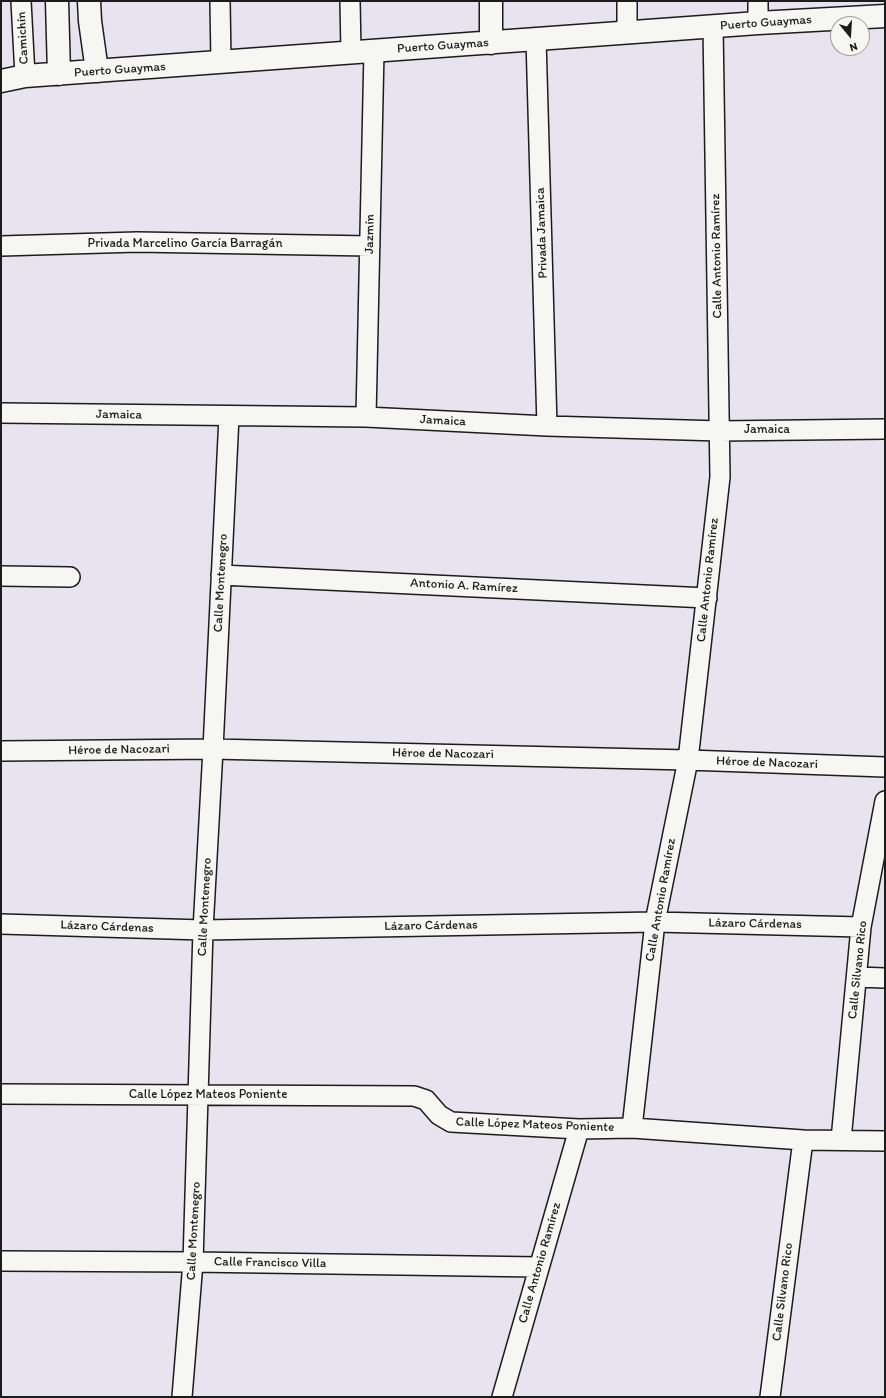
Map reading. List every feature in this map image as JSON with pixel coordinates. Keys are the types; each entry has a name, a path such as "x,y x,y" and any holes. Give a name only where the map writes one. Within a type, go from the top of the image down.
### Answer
{"street":[{"name":"Camichín","path":"21,1 25,76"},
{"path":"57,1 59,74"},
{"path":"89,1 90,21 97,71"},
{"path":"220,1 221,62"},
{"path":"350,1 351,52"},
{"path":"491,1 491,43"},
{"path":"627,1 627,32"},
{"path":"758,1 758,23"},
{"name":"Puerto Guaymas","path":"1,81 25,76 351,52 713,26 885,16"},
{"name":"Calle Antonio Ramírez","path":"632,1128 655,922 688,760 720,476 713,26"},
{"name":"Privada Jamaica","path":"536,39 547,426"},
{"name":"Jazmín","path":"366,417 374,51"},
{"name":"Privada Marcelino García Barragán","path":"1,246 137,242 370,246"},
{"name":"Jamaica","path":"1,413 366,417 547,426 720,431 885,429"},
{"name":"Calle Montenegro","path":"182,1397 193,1262 203,930 229,416"},
{"name":"Antonio A. Ramírez","path":"221,575 707,598"},
{"path":"1,576 70,577"},
{"name":"Héroe de Nacozari","path":"1,751 213,749 688,760 885,767"},
{"name":"Calle Silvano Rico","path":"841,1140 861,927 885,801"},
{"name":"Lázaro Cárdenas","path":"1,924 203,930 655,922 861,927"},
{"path":"857,977 885,978"},
{"name":"Calle López Mateos Poniente","path":"1,1094 414,1096 426,1100 439,1115 451,1122 579,1129 632,1128 803,1140 885,1142"},
{"name":"Calle Antonio Ramírez","path":"502,1397 579,1129"},
{"name":"Calle Silvano Rico","path":"770,1397 803,1140"},
{"name":"Calle Francisco Villa","path":"1,1261 539,1267"}]}
